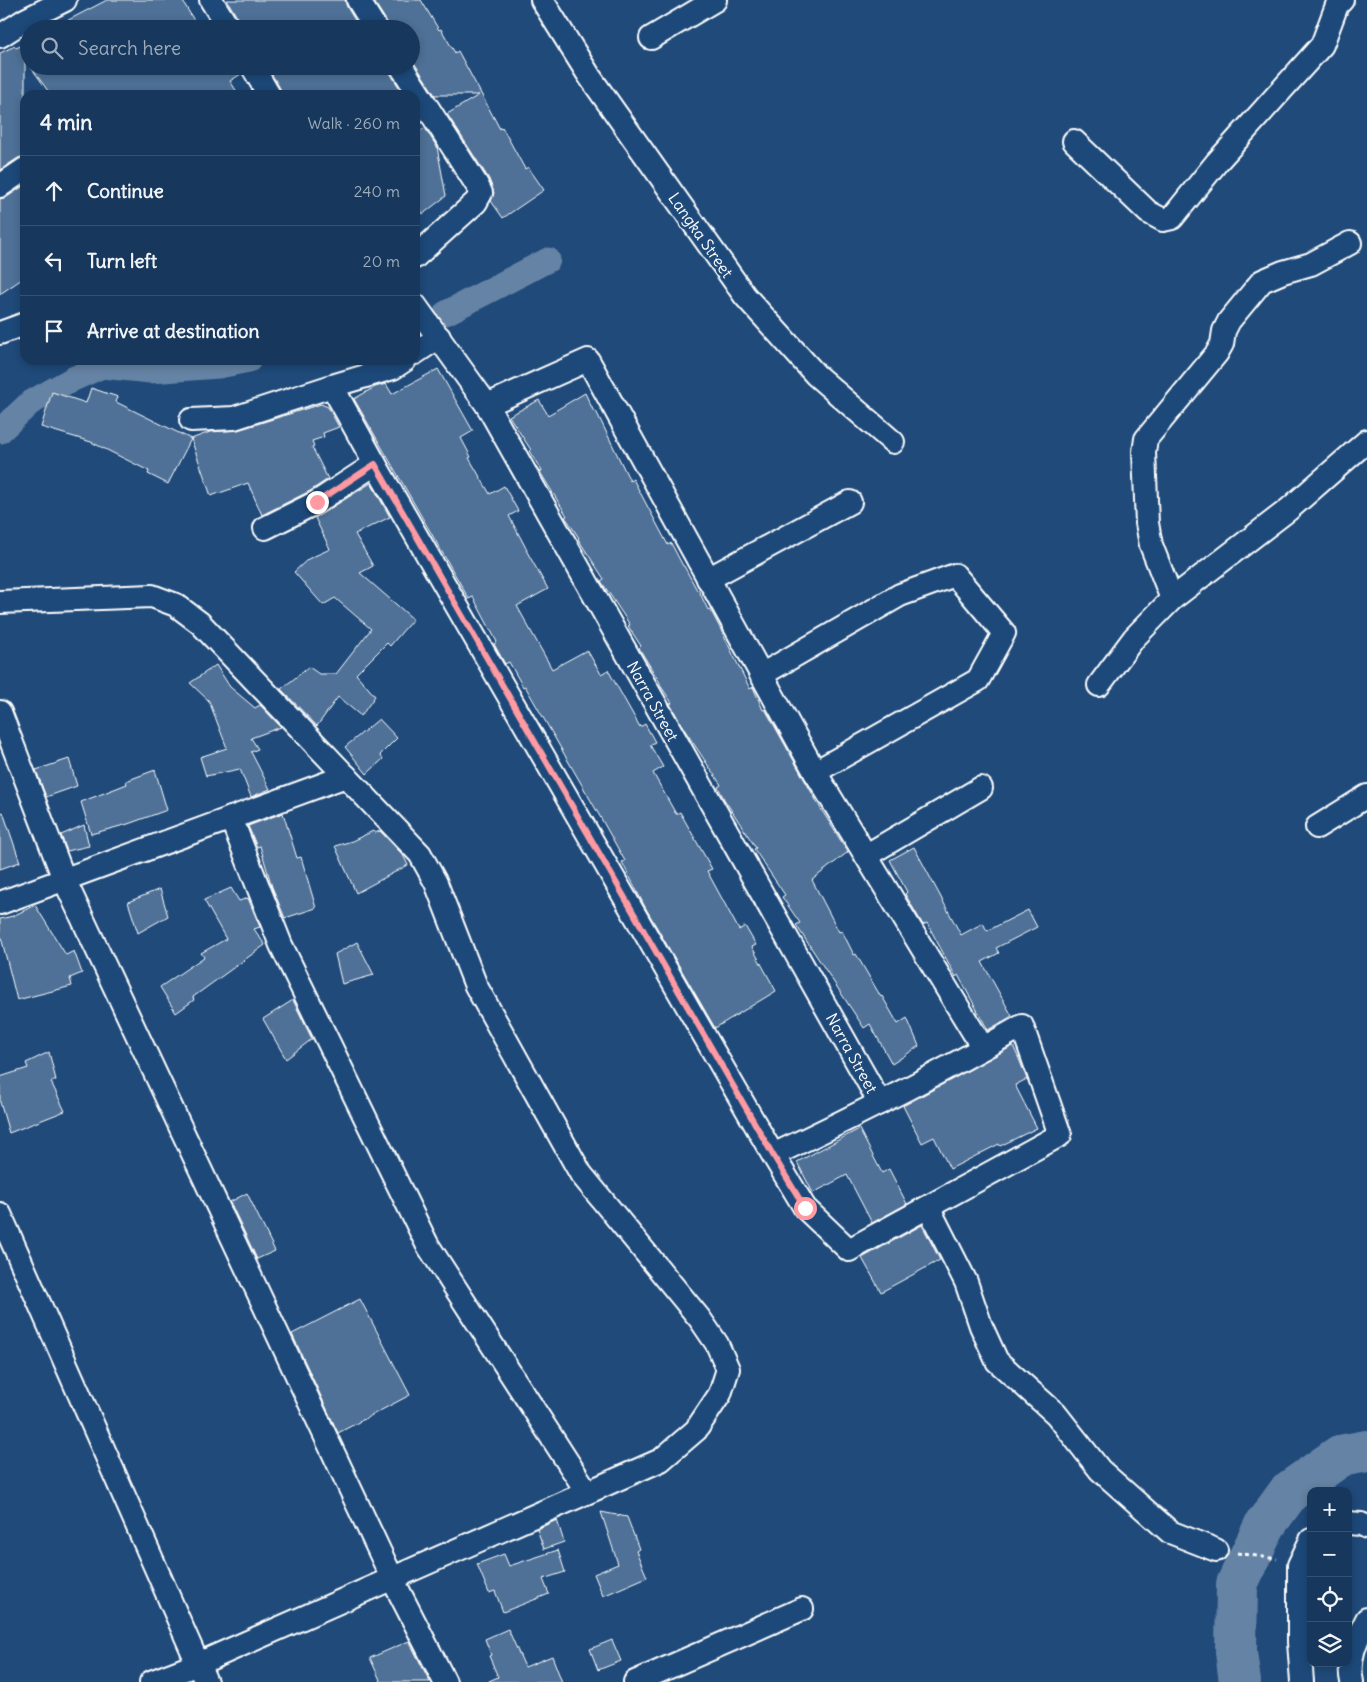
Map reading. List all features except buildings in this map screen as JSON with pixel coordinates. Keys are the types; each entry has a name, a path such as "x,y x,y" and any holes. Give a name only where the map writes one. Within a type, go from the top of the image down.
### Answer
{"street":[{"path":"25,20 65,0"},
{"path":"211,0 223,20"},
{"path":"358,0 370,20"},
{"name":"Langka Street","path":"542,0 590,78 744,296 816,375 893,442"},
{"path":"651,38 715,0"},
{"path":"1074,140 1148,212 1163,220 1172,218 1217,162 1322,45 1337,4 1342,0"},
{"path":"0,36 20,23"},
{"path":"257,75 266,90"},
{"path":"407,75 417,90"},
{"path":"420,95 478,185 480,193 476,202 420,252"},
{"path":"0,186 20,172"},
{"path":"1172,599 1152,546 1147,523 1144,452 1146,439 1217,354 1228,320 1262,281 1283,272 1312,264 1350,243"},
{"name":"Narra Street","path":"420,312 487,405 880,1103"},
{"path":"0,333 20,326"},
{"path":"420,350 439,337"},
{"path":"487,405 588,360 815,772 983,1048"},
{"path":"191,420 234,418 398,365"},
{"path":"332,386 375,464 773,1155 805,1208 849,1250 1060,1135 1022,1026 880,1103 773,1155"},
{"path":"1099,685 1134,638 1172,599 1288,510 1367,441"},
{"path":"265,528 317,502 375,464"},
{"path":"708,578 850,502"},
{"path":"761,675 900,595 955,575 1004,633 978,680 815,772"},
{"path":"0,602 152,596 176,605 200,623 420,854 436,883 476,986 581,1174 700,1319 717,1344 728,1370 720,1394 696,1430 661,1460 392,1578 202,1673 151,1682"},
{"path":"0,712 64,879 392,1578 446,1682"},
{"path":"0,903 346,776"},
{"path":"867,856 981,788"},
{"path":"1317,827 1367,796"},
{"path":"231,818 281,945 427,1244 587,1492"},
{"path":"928,1207 966,1282 981,1326 997,1361 1056,1414 1100,1470 1170,1532 1216,1550"},
{"path":"0,1214 202,1673"},
{"path":"1352,1523 1367,1527"},
{"path":"1302,1682 1299,1642 1298,1565 1307,1548"},
{"path":"635,1682 802,1609"},
{"path":"1352,1682 1349,1670 1355,1641 1367,1619"}],"path":[{"path":"1216,1550 1280,1560"}],"waterway":[{"path":"446,313 548,260"},
{"path":"0,431 30,403 73,379 102,366 150,371 224,365"},
{"path":"1240,1682 1236,1652 1237,1584 1265,1525 1289,1492 1340,1456 1367,1451"}],"route":[{"path":"317,502 375,464 805,1208"}]}
